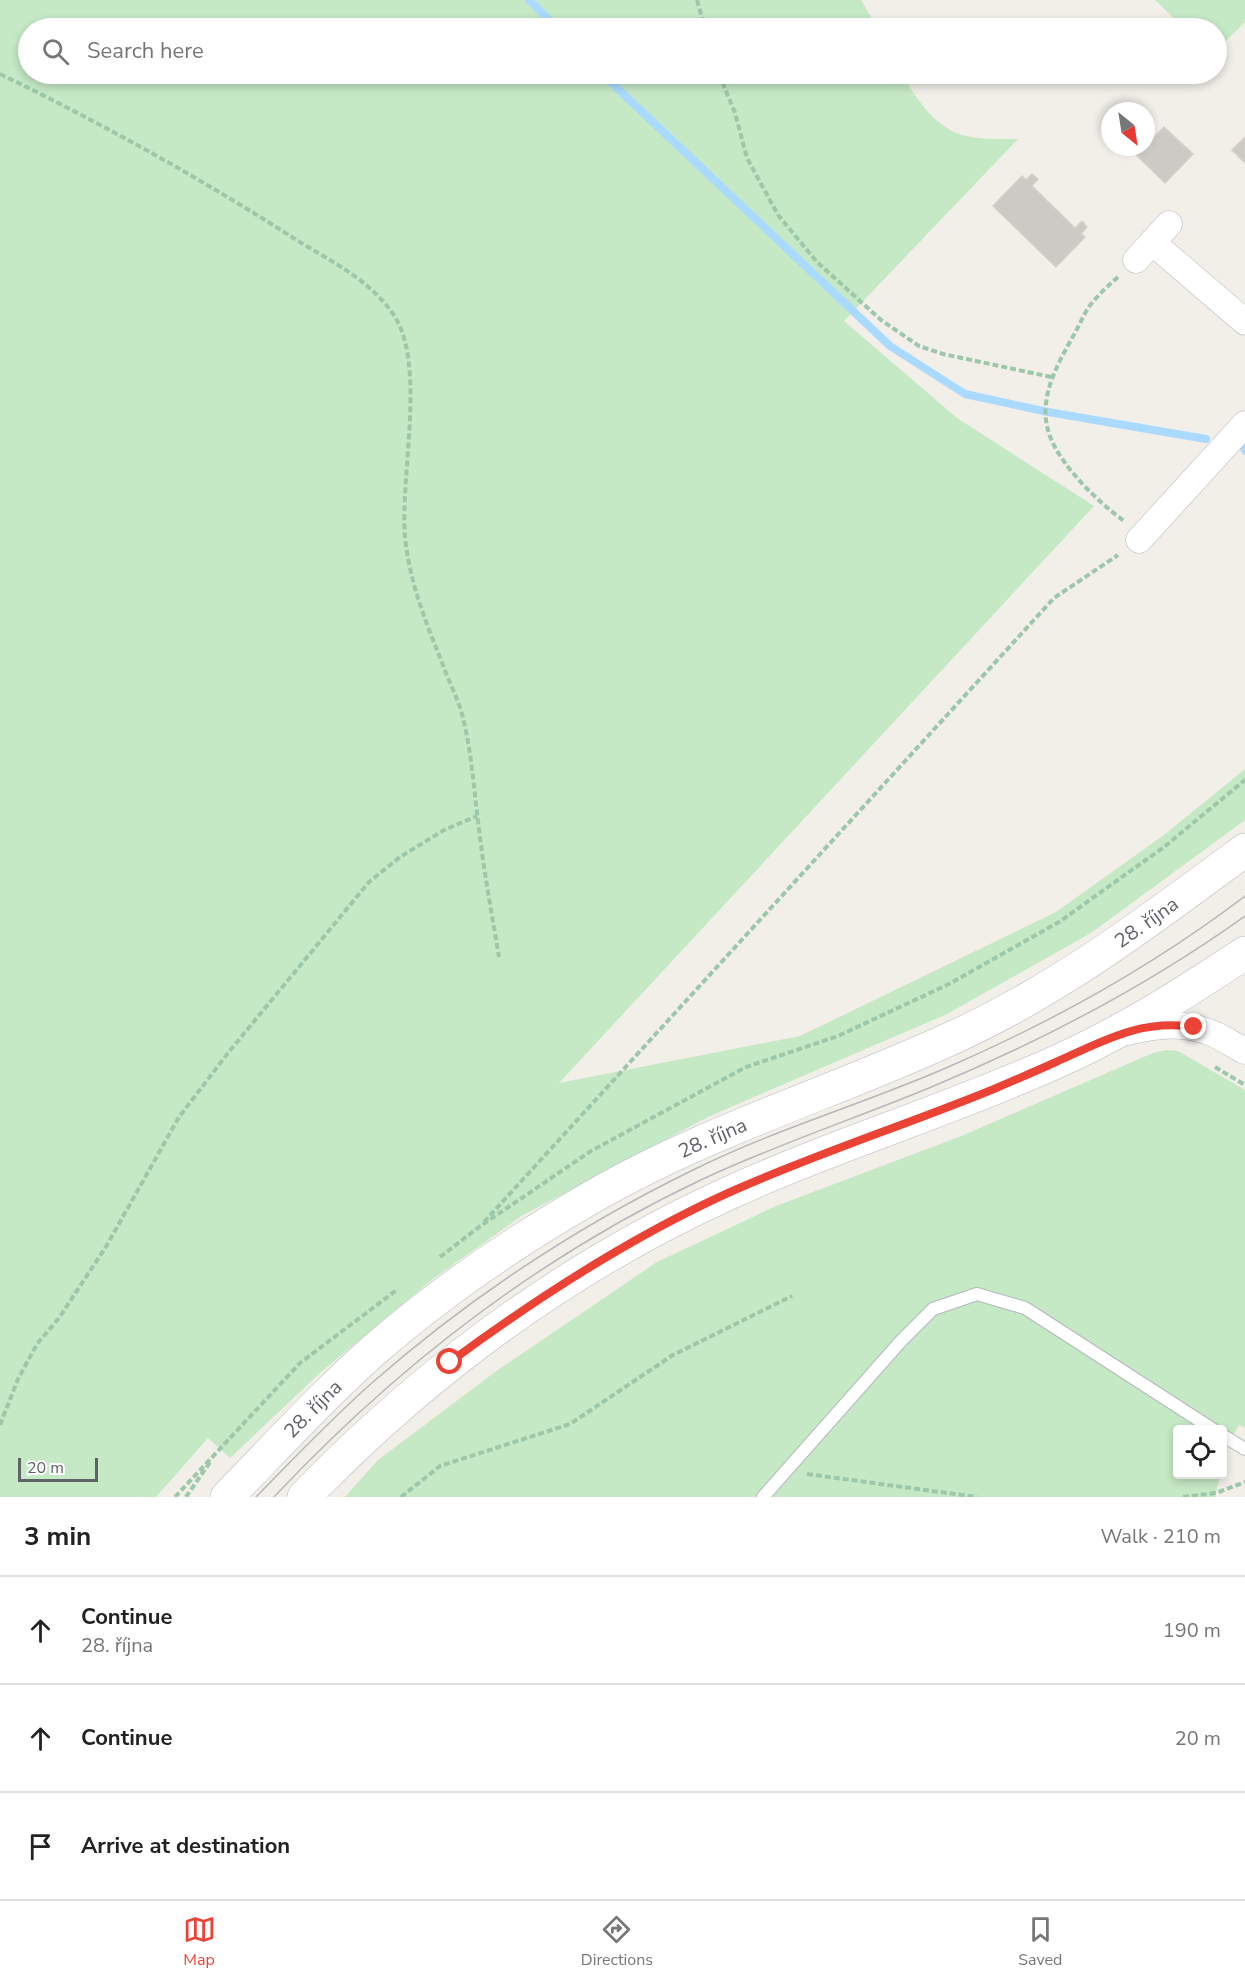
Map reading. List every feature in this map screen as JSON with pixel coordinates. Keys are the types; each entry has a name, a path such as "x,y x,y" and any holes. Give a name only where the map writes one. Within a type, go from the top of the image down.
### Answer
{"main road":[{"name":"28. října","path":"226,1497 371,1352 424,1309 509,1249 600,1192 684,1149 944,1042 1004,1012 1081,967 1245,850"},
{"path":"307,1496 380,1423 450,1362 517,1314 626,1245 729,1193 823,1154 1003,1085 1112,1036 1199,984 1245,953"}],"street":[{"path":"1152,242 1245,322"},
{"path":"1142,538 1245,424"},
{"path":"1112,1036 1176,1024 1205,1031 1245,1051"}],"lane":[{"path":"763,1497 901,1341 933,1309 977,1294 1025,1308 1206,1425"},
{"path":"1227,1438 1245,1449"}],"path":[{"path":"697,0 702,18"},
{"path":"0,74 18,83"},
{"path":"20,84 84,115 272,224 352,274 379,297 394,316 407,350 411,385 404,503 405,538 414,587 462,715 468,741 499,957"},
{"path":"723,84 735,113 747,158 778,215 817,262 881,320 919,346 944,354 1051,377"},
{"path":"1152,242 1090,304 1051,377 1047,402 1047,429 1052,443 1068,466 1105,507 1142,538 1054,598 479,1227 591,1151 746,1067 848,1031 949,984 1059,922 1164,847 1245,780"},
{"path":"0,1425 18,1379 37,1344 58,1318 107,1245 179,1117 228,1053 369,882 417,846 444,830 477,816"},
{"path":"1211,1065 1245,1084"},
{"path":"401,1497 440,1466 570,1424 673,1355 792,1296"},
{"path":"175,1497 217,1452 186,1497"},
{"path":"786,1471 977,1497"},
{"path":"1183,1497 1216,1493 1245,1482"}],"green space":[{"path":"0,0 861,0 871,18 18,18 18,84 908,84 928,112 945,127 955,132 972,137 1018,139 844,321 957,418 1094,506 559,1083 800,1036 1056,912 1164,835 1245,769 1245,820 1091,933 947,1014 710,1116 523,1215 434,1278 322,1371 230,1458 208,1438 156,1497 0,1497"},
{"path":"1155,0 1245,0 1245,22 1227,40 1227,18 1174,18"},
{"path":"1166,1050 1178,1051 1245,1090 1245,1428 1239,1425 1227,1446 1227,1425 1173,1425 1173,1479 1219,1479 1215,1497 345,1497 378,1460 495,1372 657,1262 776,1206 959,1137 1153,1053"}],"building":[{"path":"1164,127 1193,154 1165,183 1137,156 1155,156 1155,136"},
{"path":"1245,137 1245,163 1232,150"},
{"path":"1032,174 1038,179 1032,186 1075,228 1082,221 1087,227 1081,234 1085,237 1056,267 993,206 1022,176 1026,180"}],"waterway":[{"path":"529,0 547,18"},
{"path":"613,84 890,346 965,394 1048,412 1206,439"},
{"path":"1243,445 1245,451"}],"tram line":[{"path":"256,1497 313,1438 410,1351 487,1292 568,1239 695,1169 788,1129 915,1081 1024,1032 1138,969 1245,896"},
{"path":"274,1497 371,1402 422,1358 529,1278 586,1242 644,1208 705,1178 929,1088 1052,1032 1170,966 1245,916"}],"route":[{"path":"450,1362 571,1278 626,1245 729,1193 823,1154 992,1090 1112,1036 1176,1024 1194,1027"}]}
